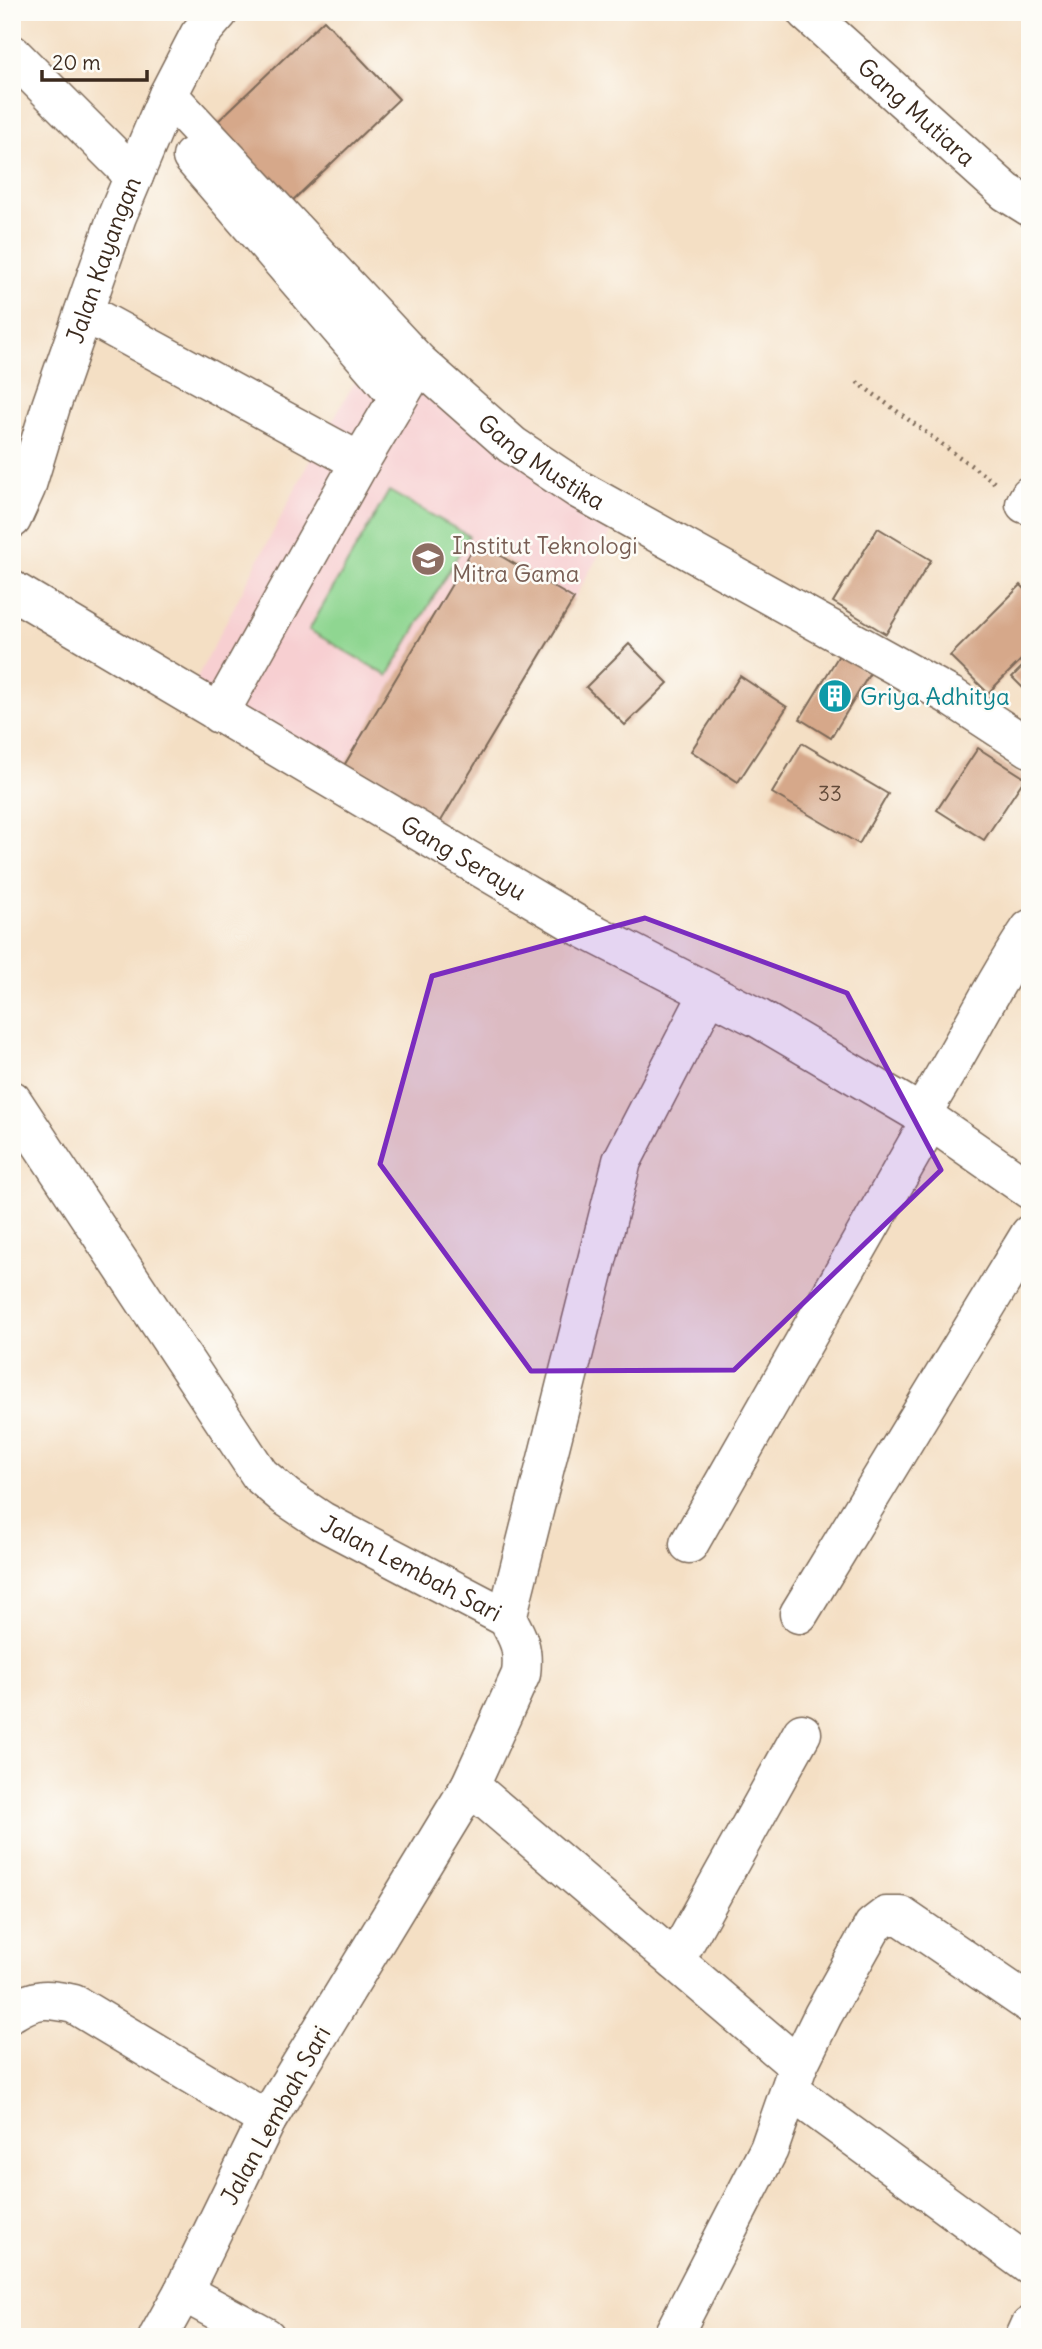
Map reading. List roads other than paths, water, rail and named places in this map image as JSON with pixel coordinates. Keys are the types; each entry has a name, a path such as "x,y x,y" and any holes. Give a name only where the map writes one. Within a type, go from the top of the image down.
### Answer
{"street":[{"name":"Jalan Kayangan","path":"12,519 26,488 51,405 117,216 163,107 199,35 219,12"},
{"name":"Gang Mutiara","path":"806,12 1006,192 1030,207"},
{"path":"12,54 134,176"},
{"name":"Gang Mustika","path":"163,107 419,363 512,445 578,489 949,695 1030,748"},
{"path":"163,107 398,396"},
{"path":"84,312 359,462"},
{"path":"219,714 359,462 419,363"},
{"name":"Gang Serayu","path":"12,590 581,927 758,1018 925,1117 1030,1190"},
{"path":"689,1544 925,1117 1006,964 1030,929"},
{"path":"507,1618 622,1161 709,993"},
{"name":"Jalan Lembah Sari","path":"12,1100 260,1475 321,1521 507,1618 520,1643 521,1674 470,1786 267,2120 183,2292 158,2337"},
{"path":"799,1614 1030,1234"},
{"path":"675,1961 802,1733"},
{"path":"470,1786 675,1961 795,2078 1030,2266"},
{"path":"673,2337 769,2148 795,2078 823,2015 873,1926 886,1916 901,1916 1030,2004"},
{"path":"12,2012 28,2003 49,1998 74,2004 267,2120"},
{"path":"183,2292 266,2337"},
{"path":"1025,2337 1030,2326"}],"place":[{"name":"Institut Teknologi Mitra Gama","path":"428,559"},
{"name":"Griya Adhitya","path":"835,696"}]}
